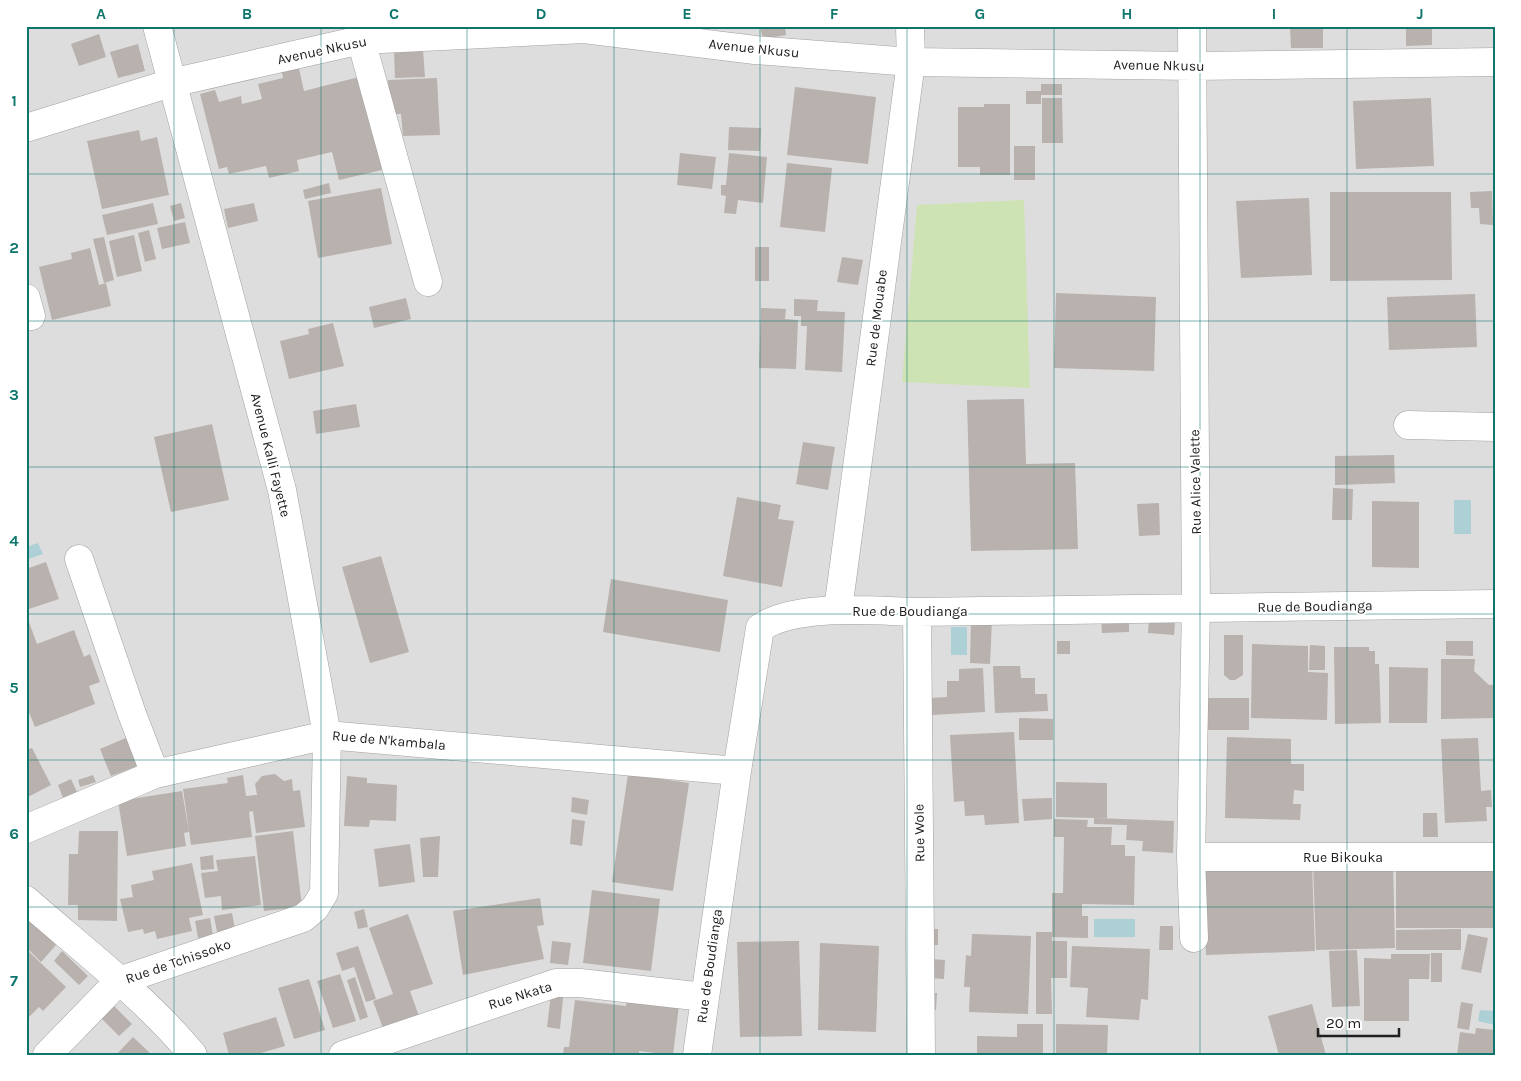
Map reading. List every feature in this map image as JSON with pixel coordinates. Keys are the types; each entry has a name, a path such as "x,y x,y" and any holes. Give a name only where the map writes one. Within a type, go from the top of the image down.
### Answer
{"street":[{"name":"Avenue Kalli Fayette","path":"157,26 282,490 327,735 324,893"},
{"name":"Rue de Mouabe","path":"838,610 911,62 910,26"},
{"name":"Rue Alice Valette","path":"1192,26 1196,607 1191,857 1194,938"},
{"name":"Avenue Nkusu","path":"26,128 171,83 361,40 584,29 756,50 911,62 1193,66 1495,62"},
{"path":"361,40 428,282"},
{"path":"1408,425 1495,427"},
{"path":"79,559 132,714 155,774"},
{"name":"Rue de Boudianga","path":"697,1055 737,771 760,628 771,621 784,616 838,610 917,612 1495,604"},
{"name":"Rue Wole","path":"917,612 921,1055"},
{"name":"Rue de N'kambala","path":"26,828 155,774 327,735 737,771"},
{"name":"Rue Bikouka","path":"1191,857 1495,857"},
{"name":"Rue de Tchissoko","path":"47,1055 119,981 302,918 315,908 324,893"},
{"path":"26,900 119,981 179,1038 193,1055"},
{"name":"Rue Nkata","path":"343,1055 556,983 704,997"}],"shaded area":[{"path":"26,26 1495,26 1495,1055 26,1055"}],"green space":[{"path":"1024,200 1030,388 902,382 917,205"}],"water":[{"path":"1454,500 1471,500 1471,534 1454,534"},
{"path":"38,543 43,554 26,560 26,547"},
{"path":"951,627 967,627 967,655 951,655"},
{"path":"1094,919 1135,919 1135,937 1094,937"},
{"path":"1480,1010 1495,1011 1495,1025 1478,1021"}],"building":[{"path":"760,26 785,26 786,35 763,39"},
{"path":"1290,26 1323,26 1323,48 1291,48"},
{"path":"1406,26 1432,26 1432,45 1406,46"},
{"path":"99,34 106,57 79,66 71,44"},
{"path":"138,44 145,71 118,78 110,52"},
{"path":"423,50 425,77 395,78 394,51"},
{"path":"298,64 304,91 359,77 382,170 339,180 332,152 297,160 299,171 269,178 266,166 229,174 227,167 219,169 200,94 215,90 219,102 241,96 242,104 262,99 258,84 283,78 281,68"},
{"path":"437,78 440,135 403,136 401,114 390,114 388,80"},
{"path":"1041,84 1062,84 1062,95 1041,95 1041,104 1026,104 1026,91 1041,91"},
{"path":"795,87 876,97 868,164 787,155"},
{"path":"1042,98 1062,98 1063,143 1042,143"},
{"path":"1431,98 1434,166 1356,169 1353,101"},
{"path":"984,104 1010,104 1010,175 980,175 980,167 958,167 958,107 984,107"},
{"path":"729,127 761,128 760,151 728,150"},
{"path":"139,130 141,141 157,137 169,195 102,209 87,141"},
{"path":"1014,146 1035,146 1035,180 1014,180"},
{"path":"680,153 716,157 712,189 677,185"},
{"path":"729,153 767,157 763,203 738,200 736,214 724,213 726,196 721,195 721,185 726,185"},
{"path":"787,163 832,168 825,232 780,227"},
{"path":"329,183 331,193 305,199 303,190"},
{"path":"381,188 392,244 318,258 308,201"},
{"path":"1492,191 1493,225 1480,224 1479,208 1471,208 1470,192"},
{"path":"1330,192 1451,192 1452,280 1330,281"},
{"path":"1309,198 1312,275 1241,278 1236,201"},
{"path":"153,203 158,224 107,235 102,215"},
{"path":"181,203 185,218 174,221 170,206"},
{"path":"254,203 258,221 228,228 224,209"},
{"path":"185,222 190,243 162,249 157,228"},
{"path":"149,230 156,259 145,262 138,233"},
{"path":"134,235 142,271 117,277 109,241"},
{"path":"104,237 114,280 104,283 93,239"},
{"path":"755,247 769,247 769,281 755,281"},
{"path":"90,248 99,285 106,283 111,306 52,320 39,267 72,259 71,253"},
{"path":"842,257 863,260 858,285 837,282"},
{"path":"1056,293 1156,297 1154,371 1054,368"},
{"path":"1475,294 1477,347 1389,350 1387,297"},
{"path":"406,298 411,319 374,328 369,307"},
{"path":"794,299 818,300 817,311 845,312 842,372 805,370 807,326 801,326 801,316 794,316"},
{"path":"761,308 786,309 785,319 798,320 796,369 759,368"},
{"path":"333,323 344,366 289,379 280,341 309,334 308,329"},
{"path":"1024,399 1026,464 1075,463 1078,549 971,551 967,400"},
{"path":"356,404 360,427 316,434 313,411"},
{"path":"212,424 229,500 171,512 154,437"},
{"path":"803,442 835,447 828,490 796,484"},
{"path":"1394,455 1395,483 1335,485 1335,456"},
{"path":"1333,488 1353,489 1352,520 1332,520"},
{"path":"737,497 781,505 778,519 794,521 782,587 723,576"},
{"path":"1372,501 1419,502 1419,568 1372,567"},
{"path":"1159,503 1160,535 1139,536 1137,504"},
{"path":"381,556 409,652 370,663 342,567"},
{"path":"46,562 59,599 26,610 26,569"},
{"path":"611,579 728,600 720,652 603,632"},
{"path":"1129,617 1129,632 1102,633 1101,618"},
{"path":"971,619 992,620 990,664 970,663"},
{"path":"1149,620 1175,622 1174,635 1148,633"},
{"path":"29,622 37,644 74,630 84,657 90,654 100,682 89,686 95,704 35,727 26,705 26,623"},
{"path":"1224,635 1243,635 1243,675 1235,680 1230,680 1224,675"},
{"path":"1057,641 1070,641 1070,654 1057,654"},
{"path":"1446,641 1473,641 1473,656 1446,655"},
{"path":"1252,644 1308,646 1308,672 1328,673 1327,720 1251,718"},
{"path":"1310,645 1325,646 1325,670 1309,670"},
{"path":"1334,647 1369,647 1369,651 1375,651 1375,664 1379,664 1381,723 1335,724"},
{"path":"1441,659 1475,659 1474,671 1489,685 1495,685 1495,718 1441,719"},
{"path":"993,666 1020,666 1021,678 1035,678 1035,694 1047,694 1048,711 995,713"},
{"path":"1389,667 1428,668 1427,723 1389,723"},
{"path":"983,668 985,712 932,715 931,698 947,697 947,681 959,681 959,669"},
{"path":"1205,698 1249,698 1249,730 1205,730"},
{"path":"1019,718 1053,719 1053,740 1019,740"},
{"path":"1014,732 1019,823 985,825 984,815 965,816 964,801 954,802 950,735"},
{"path":"128,737 140,765 111,776 100,749"},
{"path":"1227,737 1291,739 1291,764 1304,764 1304,791 1294,790 1293,804 1301,804 1300,820 1225,818"},
{"path":"1478,738 1481,791 1491,790 1492,807 1486,807 1487,821 1445,823 1441,739"},
{"path":"32,748 51,785 26,798 26,750"},
{"path":"275,774 284,781 292,779 293,791 300,790 305,827 256,833 253,811 249,812 252,837 191,845 183,789 228,783 227,778 243,775 246,796 257,795 255,784 262,776"},
{"path":"628,774 689,783 673,891 612,882"},
{"path":"93,775 96,782 80,787 78,780"},
{"path":"347,776 367,778 367,783 397,785 396,821 370,820 369,827 344,826"},
{"path":"71,779 77,792 63,798 58,785"},
{"path":"1056,782 1107,783 1107,818 1096,818 1174,821 1173,853 1142,851 1143,841 1126,840 1127,825 1094,824 1094,818 1056,817"},
{"path":"182,791 189,832 184,833 186,846 127,856 118,801"},
{"path":"572,797 589,800 587,815 571,812"},
{"path":"1052,798 1052,819 1024,821 1022,799"},
{"path":"1423,813 1437,813 1438,837 1423,837"},
{"path":"572,819 585,821 582,846 570,844"},
{"path":"1054,819 1088,820 1087,827 1112,827 1111,845 1125,845 1125,856 1135,856 1134,905 1082,904 1082,916 1088,916 1088,938 1052,937 1052,941 1067,941 1067,978 1051,978 1052,1014 1036,1014 1036,932 1052,932 1052,893 1063,893 1064,837 1054,837"},
{"path":"79,831 118,831 117,921 78,920 78,905 68,905 69,854 78,854"},
{"path":"293,831 302,907 264,911 255,836"},
{"path":"440,836 438,877 423,877 420,838"},
{"path":"410,844 415,882 379,887 374,849"},
{"path":"213,855 214,869 201,870 200,857"},
{"path":"255,856 261,905 222,910 221,896 205,898 201,873 218,871 216,860"},
{"path":"1396,858 1495,858 1495,928 1396,928"},
{"path":"1393,861 1395,948 1316,950 1313,862"},
{"path":"192,863 203,915 189,918 192,931 157,939 155,931 144,934 143,929 128,932 120,899 133,897 131,885 154,880 152,871"},
{"path":"1312,863 1315,951 1206,955 1203,866"},
{"path":"592,890 660,899 651,971 583,963"},
{"path":"540,898 544,925 537,926 544,959 463,975 453,911"},
{"path":"364,909 368,927 358,929 354,912"},
{"path":"232,913 236,934 218,937 214,916"},
{"path":"408,914 433,984 410,991 420,1019 384,1031 373,1001 393,994 369,928"},
{"path":"210,918 213,936 198,938 195,921"},
{"path":"30,920 56,945 41,962 26,947 26,924"},
{"path":"1160,926 1173,926 1173,950 1159,950"},
{"path":"930,929 938,929 938,945 930,945"},
{"path":"1461,929 1461,950 1396,950 1396,930"},
{"path":"972,934 1031,936 1028,1014 969,1012 970,987 964,987 966,955 971,956"},
{"path":"1468,934 1488,938 1481,973 1461,969"},
{"path":"552,941 571,943 568,965 550,963"},
{"path":"799,941 802,1036 740,1037 737,942"},
{"path":"820,943 879,946 876,1032 818,1030"},
{"path":"358,946 376,999 366,1002 354,967 342,971 336,953"},
{"path":"1072,946 1150,949 1148,1000 1141,999 1139,1020 1086,1017 1088,988 1070,987"},
{"path":"26,949 66,987 43,1011 39,1007 26,1020"},
{"path":"1357,950 1360,1006 1332,1007 1329,951"},
{"path":"62,951 88,976 79,985 54,961"},
{"path":"1431,953 1442,953 1442,982 1431,982"},
{"path":"1391,954 1430,954 1429,979 1409,979 1409,1021 1364,1021 1364,958 1391,959"},
{"path":"931,959 945,960 944,979 930,978"},
{"path":"340,974 356,1021 333,1028 317,981"},
{"path":"355,977 368,1017 360,1020 347,980"},
{"path":"309,979 325,1030 294,1039 278,988"},
{"path":"552,986 564,988 560,1029 547,1027"},
{"path":"929,993 937,993 936,1010 928,1010"},
{"path":"106,998 132,1024 119,1036 94,1011"},
{"path":"627,998 679,1005 673,1055 639,1051 639,1055 563,1055 564,1047 569,1047 575,1000 626,1006"},
{"path":"1461,1002 1473,1004 1469,1030 1457,1028"},
{"path":"1312,1004 1326,1055 1279,1055 1268,1016"},
{"path":"276,1017 285,1046 254,1055 229,1055 223,1033"},
{"path":"1017,1024 1043,1024 1043,1055 977,1055 977,1036 1017,1037"},
{"path":"1056,1024 1108,1025 1107,1055 1056,1055"},
{"path":"1476,1028 1495,1030 1495,1055 1457,1055 1460,1032 1475,1034"},
{"path":"133,1037 152,1055 116,1055"}]}
